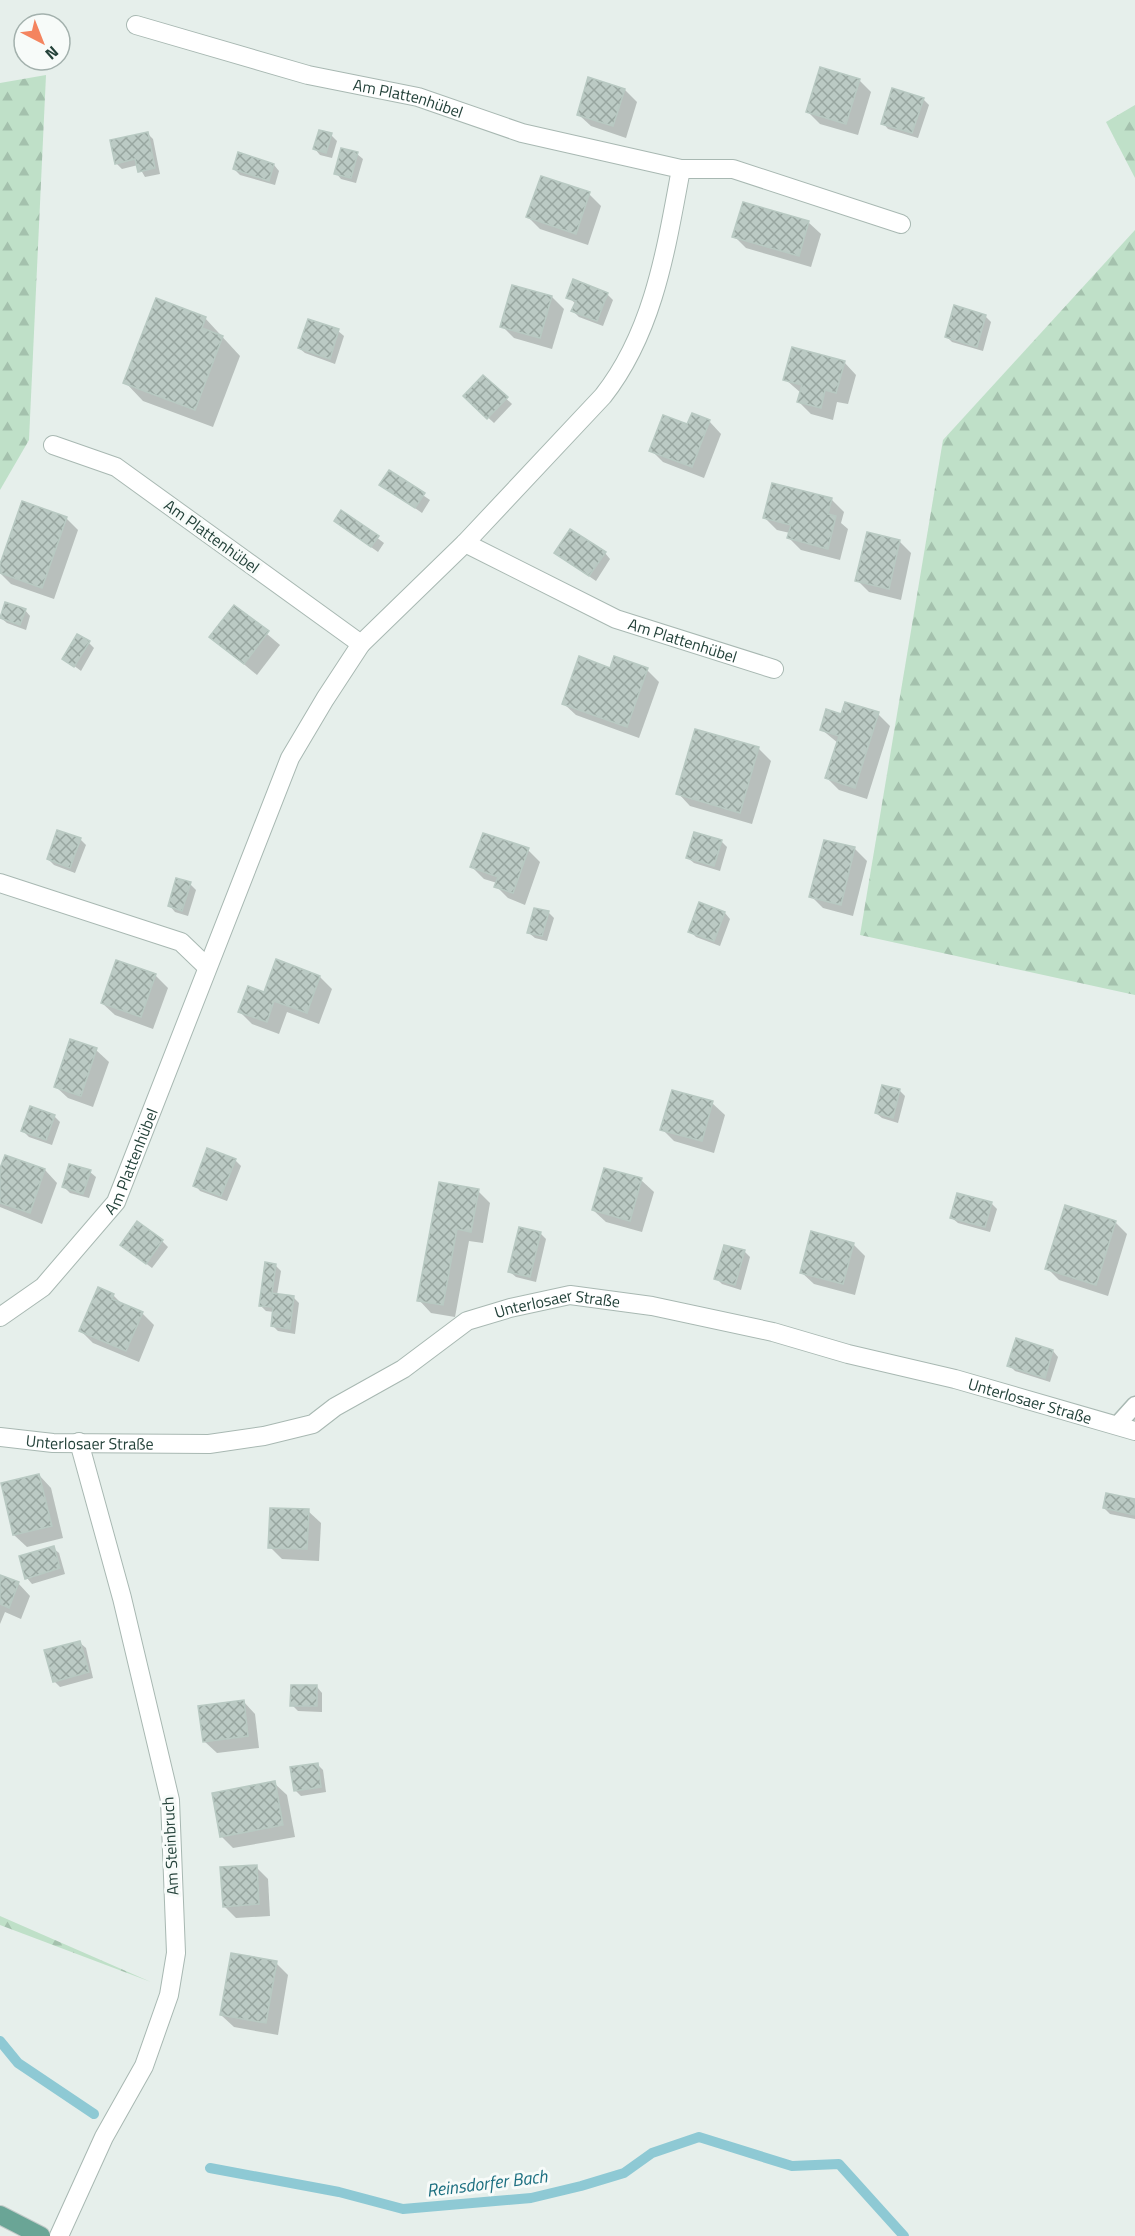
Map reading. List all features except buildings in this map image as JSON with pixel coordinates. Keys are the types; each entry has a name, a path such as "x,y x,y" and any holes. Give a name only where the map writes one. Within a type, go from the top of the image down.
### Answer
{"main road":[{"path":"0,2215 41,2236"}],"street":[{"name":"Am Plattenhübel","path":"136,25 308,75 418,97 522,133 681,169 733,169 901,224"},
{"name":"Am Plattenhübel","path":"0,1317 43,1287 116,1202 290,758 362,644 465,543 603,396 623,370 640,333 663,266 681,169"},
{"name":"Am Plattenhübel","path":"53,445 116,467 362,644"},
{"name":"Am Plattenhübel","path":"465,543 616,619 774,669"},
{"path":"0,884 181,942 207,967"},
{"name":"Unterlosaer Straße","path":"0,1437 53,1443 209,1444 264,1436 313,1424 335,1407 403,1369 467,1321 510,1308 570,1295 652,1306 773,1332 1135,1431"},
{"name":"Am Steinbruch","path":"59,2236 104,2137 144,2066 169,1995 176,1953 170,1800 122,1598 79,1442"}],"lane":[{"path":"1117,1425 1135,1405"}],"green space":[{"path":"46,75 29,440 0,490 0,83"},
{"path":"1135,105 1135,178 1106,122"},
{"path":"1135,230 1135,995 860,935 943,440"},
{"path":"0,1916 151,1982 0,1925"}],"waterway":[{"name":"Reinsdorfer Bach","path":"0,2041 18,2063 94,2114"},
{"name":"Reinsdorfer Bach","path":"210,2168 339,2192 403,2209 531,2198 581,2186 624,2173 652,2153 699,2137 792,2166 839,2164 904,2236"}]}
